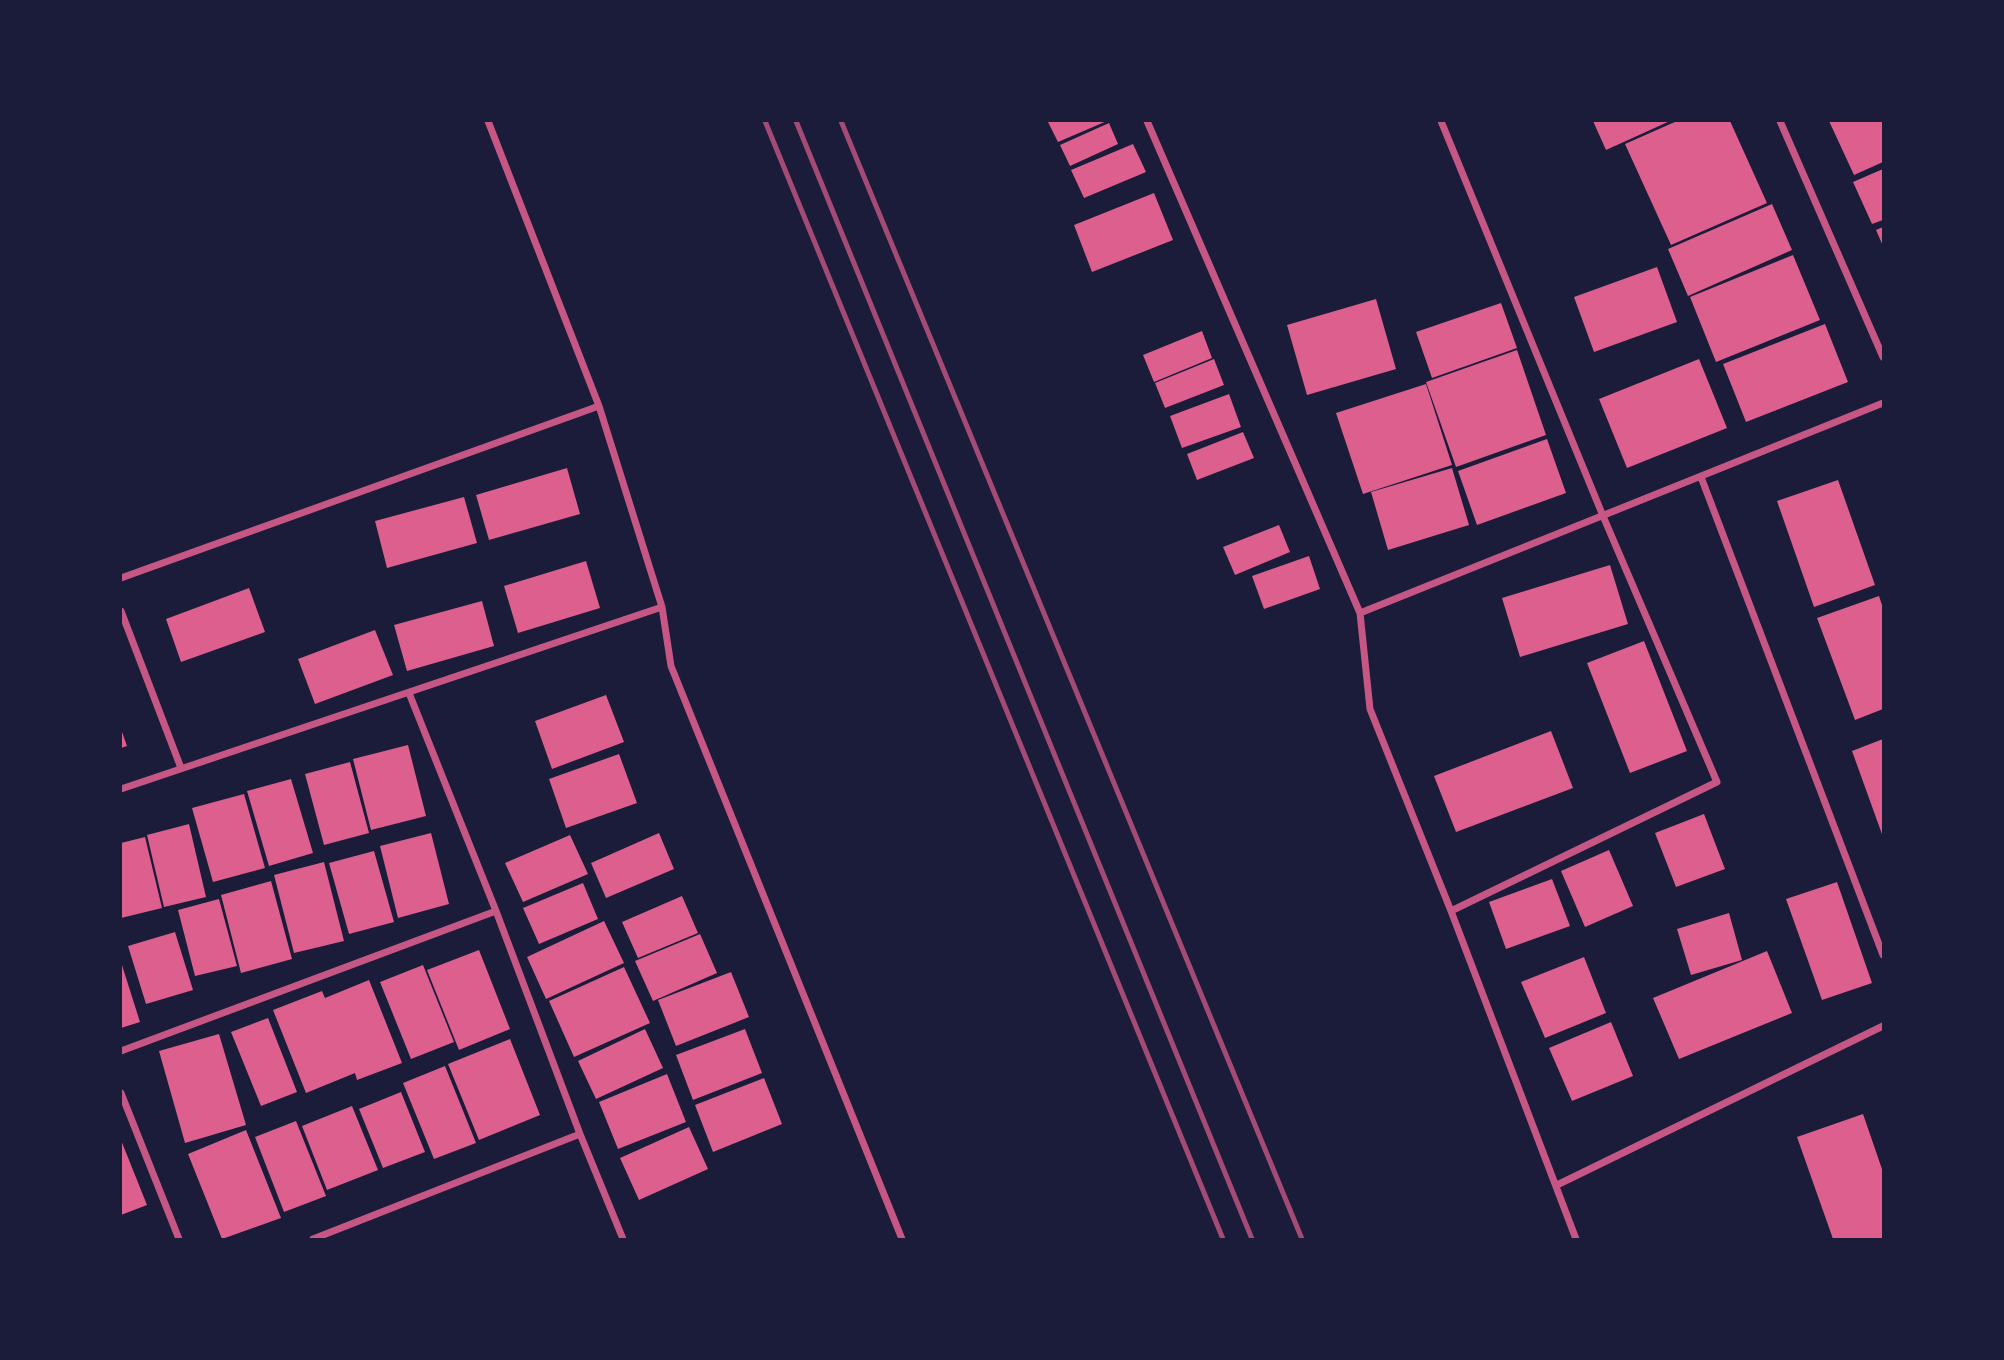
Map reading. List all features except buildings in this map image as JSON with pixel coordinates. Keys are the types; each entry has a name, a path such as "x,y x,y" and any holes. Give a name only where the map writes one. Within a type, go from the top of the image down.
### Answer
{"street":[{"path":"488,121 599,406 663,607 671,666 902,1239"},
{"path":"1147,121 1360,612 1370,709 1451,911 1576,1239"},
{"path":"1440,121 1603,516 1717,782 1451,911"},
{"path":"1780,121 1883,357"},
{"path":"1360,612 1883,403"},
{"path":"121,578 599,406"},
{"path":"1701,477 1883,955"},
{"path":"121,789 663,607"},
{"path":"121,611 181,768"},
{"path":"408,693 623,1239"},
{"path":"121,1051 496,911"},
{"path":"1557,1185 1883,1026"},
{"path":"121,1093 178,1239"},
{"path":"313,1239 580,1134"}],"railway":[{"path":"765,121 1223,1239"},
{"path":"796,121 1252,1239"},
{"path":"841,121 1302,1239"}]}
